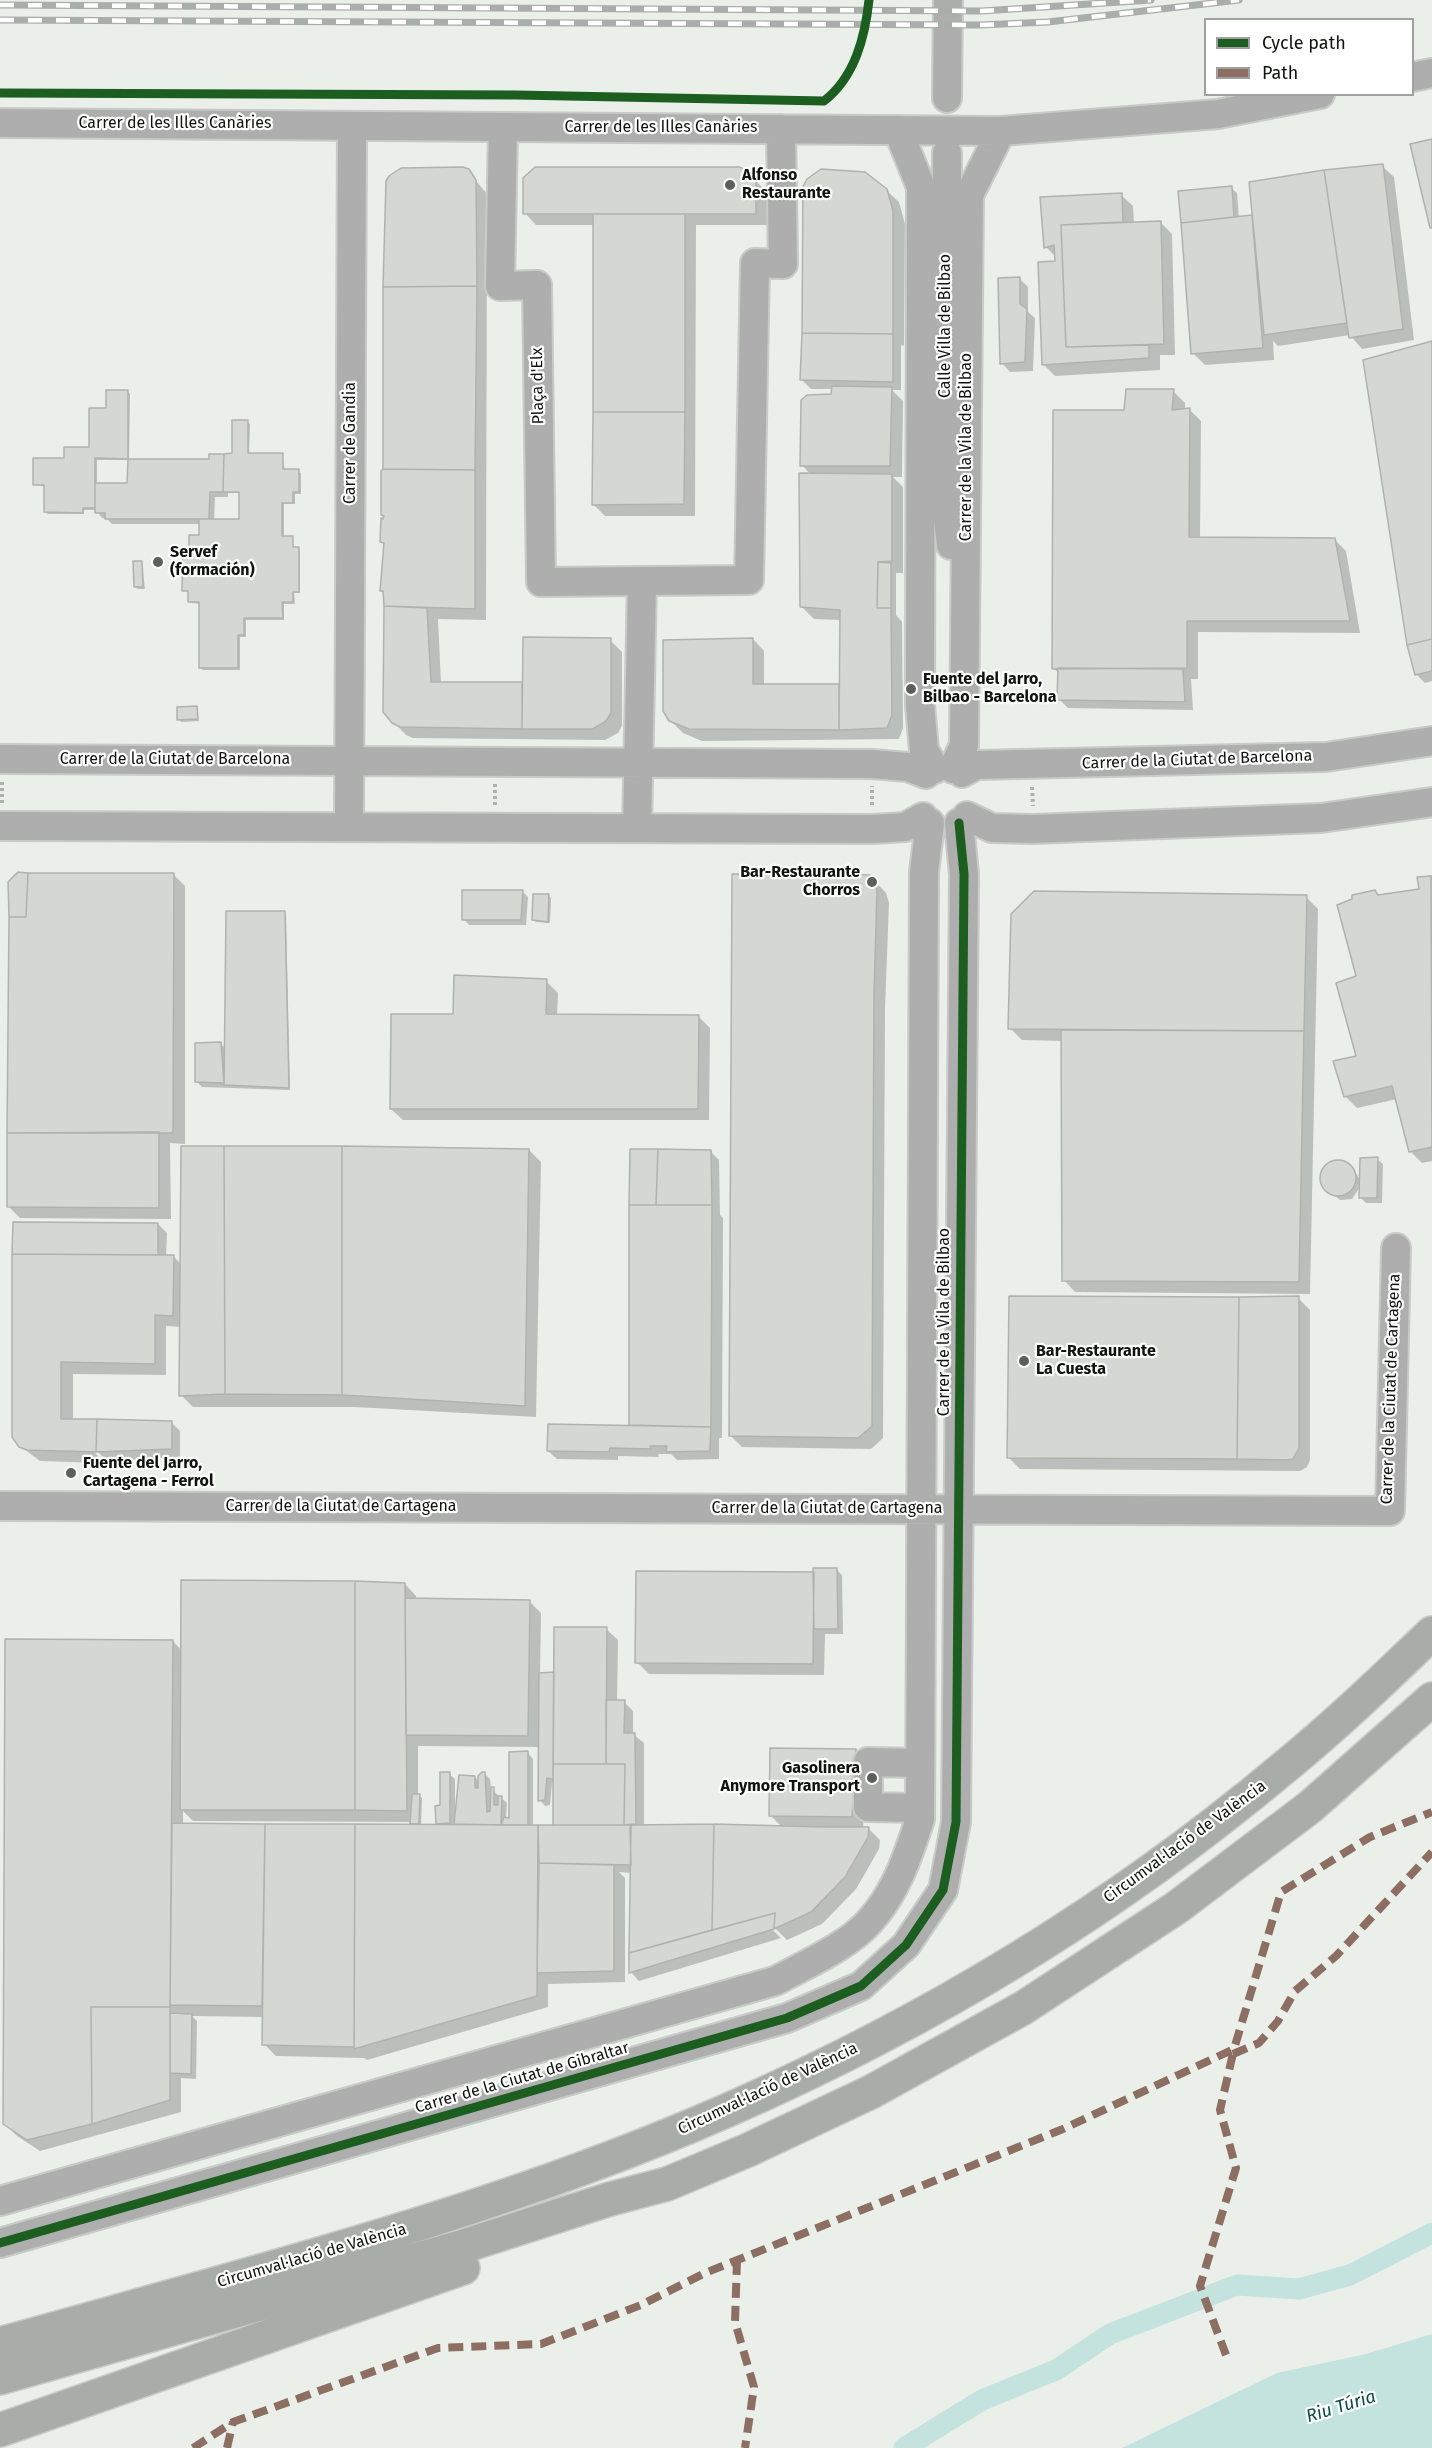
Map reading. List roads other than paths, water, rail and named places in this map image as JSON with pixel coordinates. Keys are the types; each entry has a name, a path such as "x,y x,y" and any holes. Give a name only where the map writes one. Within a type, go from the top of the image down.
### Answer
{"highway":[{"name":"Circumval·lació de València","path":"0,2344 432,2221 638,2146 728,2110 857,2049 1006,1966 1156,1867 1281,1770 1432,1633"},
{"name":"Circumval·lació de València","path":"0,2378 464,2246 610,2199 667,2184 748,2150 871,2092 1023,2008 1195,1894 1310,1807 1432,1699"},
{"path":"0,2430 617,2214 667,2184"}],"street":[{"path":"947,98 948,0"},
{"path":"1414,77 1432,73"},
{"name":"Carrer de les Illes Canàries","path":"0,123 1001,131 1218,114 1310,96"},
{"name":"Carrer de Gandia","path":"350,761 352,126"},
{"name":"Plaça d'Elx","path":"503,127 500,286 537,285 541,582 749,580 755,263 783,264 781,129"},
{"path":"1,826 872,829 905,827 927,820 952,826 963,820 974,798 969,780 944,771 924,750 920,664 921,187 898,130"},
{"name":"Carrer de la Vila de Bilbao","path":"944,771 964,745 969,195 1001,131"},
{"name":"Calle Villa de Bilbao","path":"947,153 946,500 965,663"},
{"name":"Calle Villa de Bilbao","path":"920,664 946,500"},
{"path":"637,828 642,581"},
{"name":"Carrer de la Ciutat de Barcelona","path":"1,759 872,764 944,771 977,765 1326,757 1432,741"},
{"path":"349,827 350,761"},
{"path":"927,820 917,809 916,790 944,771"},
{"path":"963,820 992,828 1033,829 1321,818 1432,802"},
{"name":"Carrer de la Vila de Bilbao","path":"920,1813 924,872 927,820"},
{"name":"Carrer de la Vila de Bilbao","path":"956,1822 963,820"},
{"name":"Carrer de la Ciutat de Cartagena","path":"0,1506 1390,1511 1396,1248"},
{"path":"920,1762 868,1762 868,1807 920,1813"},
{"name":"Carrer de la Ciutat de Gibraltar","path":"0,2201 775,1981 823,1956 869,1923 904,1869 920,1813"},
{"name":"Carrer de la Ciutat de Gibraltar","path":"0,2243 787,2018 861,1986 906,1945 943,1890 956,1822"}],"water":[{"name":"Riu Túria","path":"1432,2334 1432,2448 1122,2448 1277,2373 1366,2354"}],"waterway":[{"path":"904,2448 982,2400 1056,2370 1110,2334 1237,2285 1299,2289 1350,2275 1432,2233"}],"railway":[{"path":"0,5 982,11 1151,0"},
{"path":"0,20 980,25 1048,22 1239,0"}],"place":[{"name":"Alfonso Restaurante","path":"730,185"},
{"name":"Servef (formación)","path":"158,562"},
{"name":"Fuente del Jarro, Bilbao - Barcelona","path":"911,689"},
{"name":"Bar-Restaurante Chorros","path":"872,882"},
{"name":"Bar-Restaurante La Cuesta","path":"1024,1361"},
{"name":"Fuente del Jarro, Cartagena - Ferrol","path":"71,1473"},
{"name":"Gasolinera Anymore Transport","path":"872,1778"}]}
